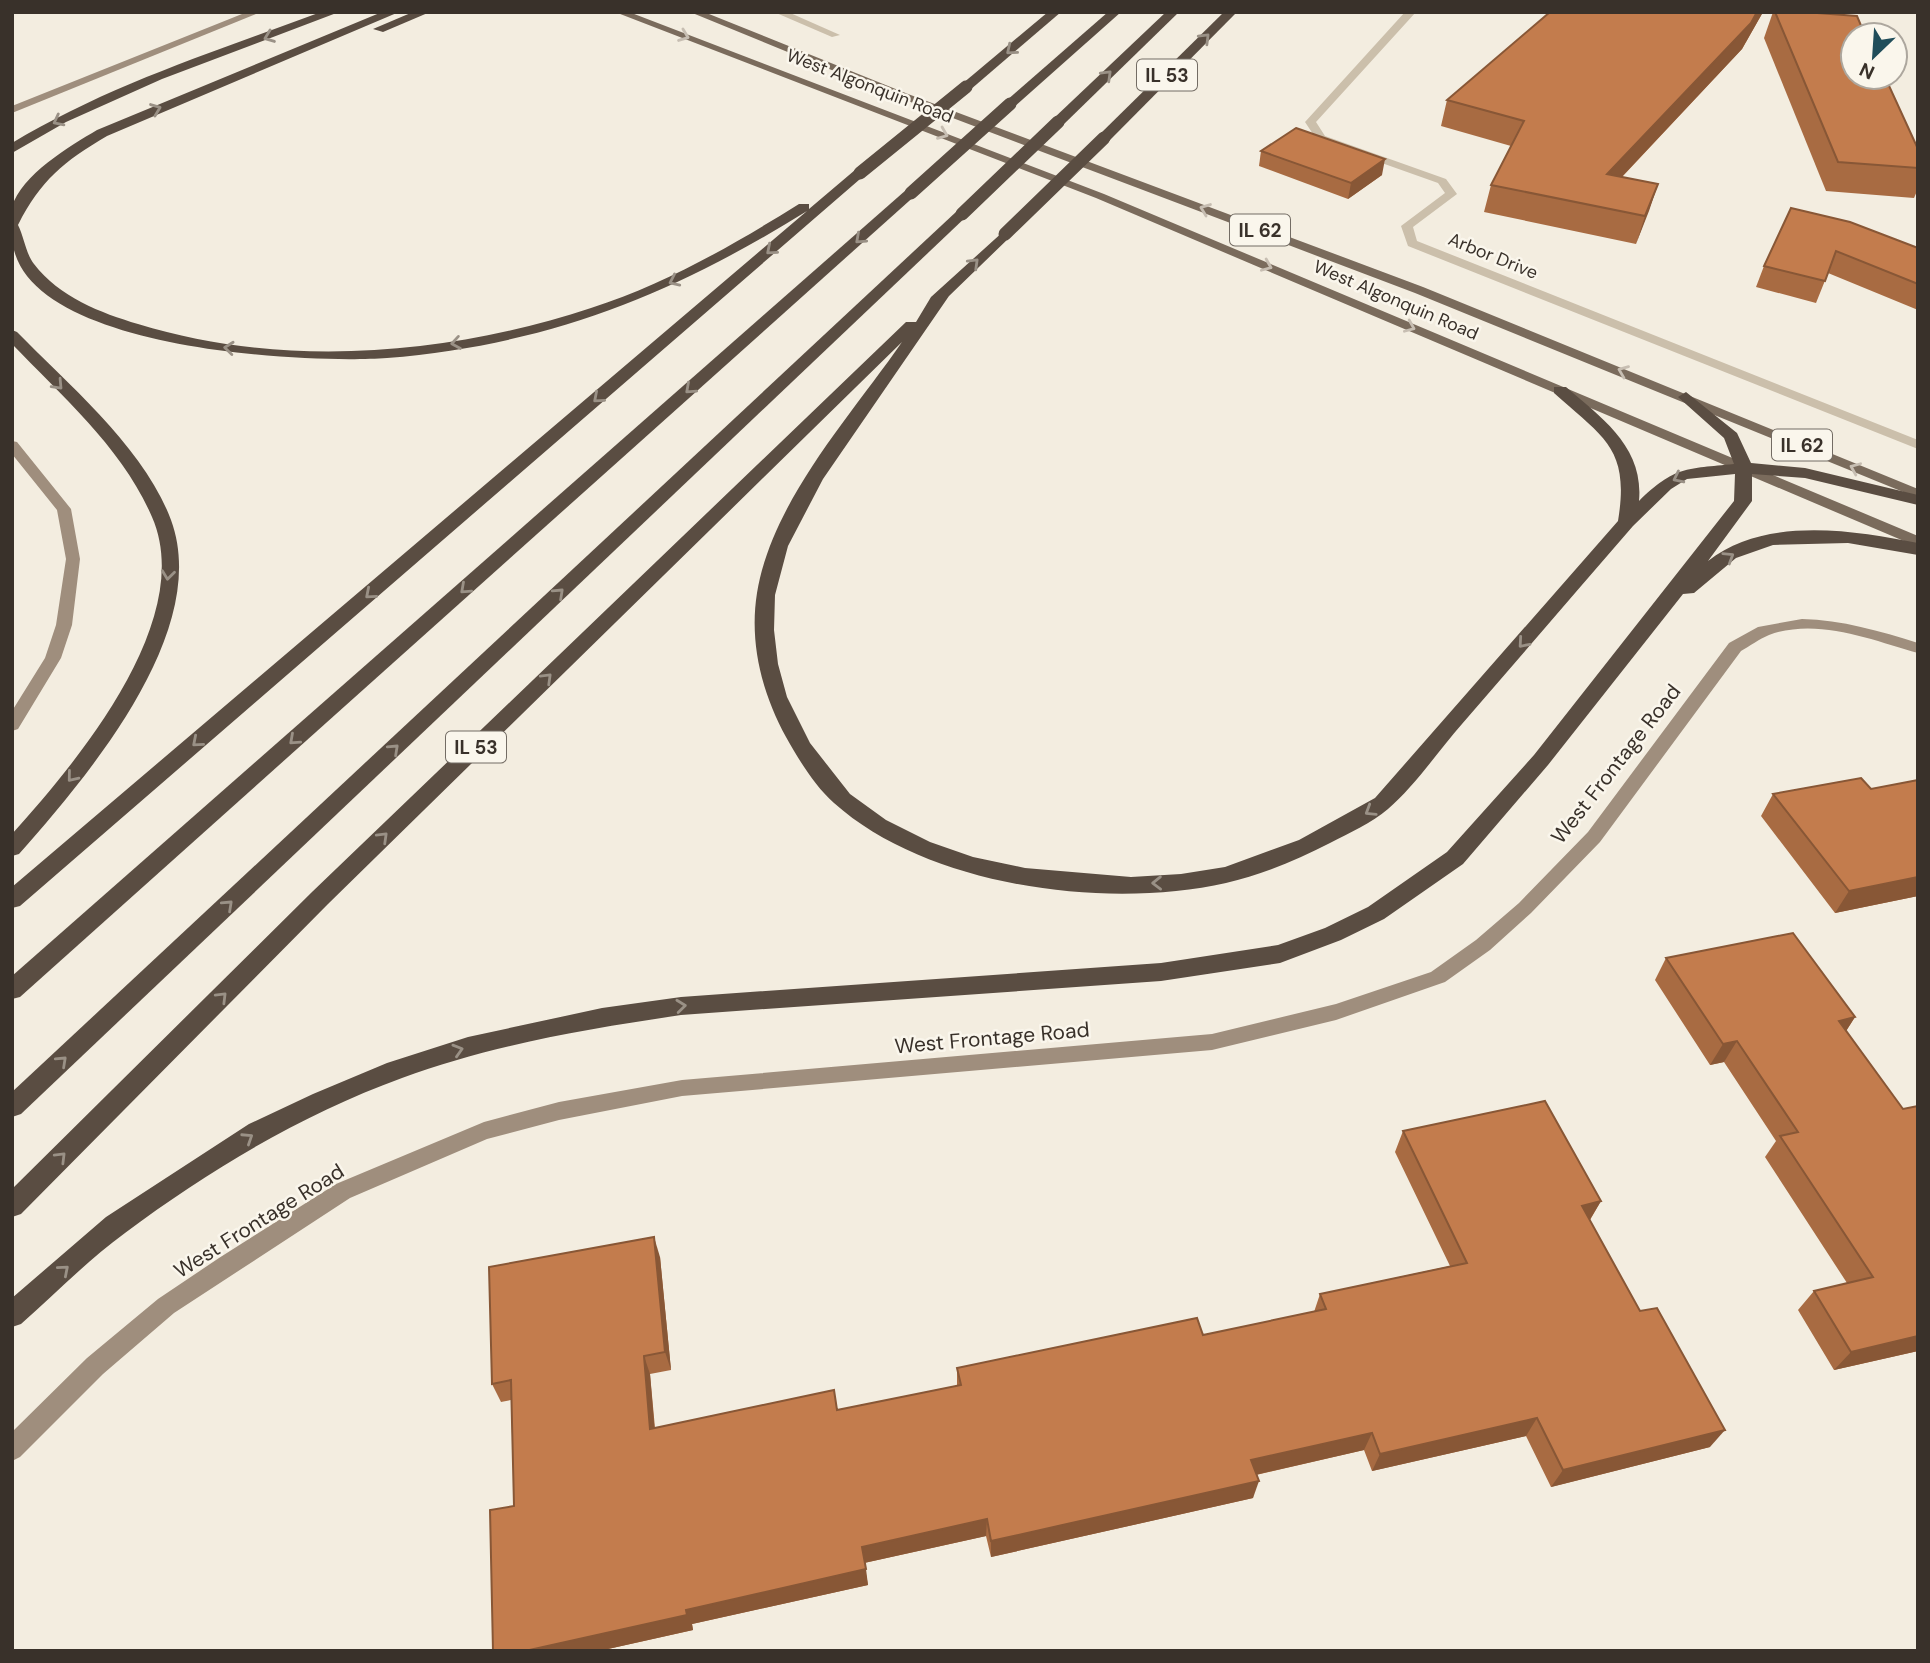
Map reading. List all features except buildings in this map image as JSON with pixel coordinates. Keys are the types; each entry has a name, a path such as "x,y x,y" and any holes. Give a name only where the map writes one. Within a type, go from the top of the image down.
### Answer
{"highway":[{"path":"12,149 61,119 158,76 333,12"},
{"path":"393,12 135,118 79,147 37,179 23,196 12,226 19,256 32,274 60,299 128,327 208,345 318,355 357,355 439,346 504,335 595,312 639,297 734,251 860,173"},
{"path":"235,79 318,53 424,12"},
{"path":"1032,32 1045,12"},
{"path":"12,900 860,173 1055,12"},
{"path":"12,990 1115,12"},
{"name":"IL 53","path":"12,1107 962,214 1172,12"},
{"name":"IL 53","path":"12,1206 320,898 1104,138 1230,12"},
{"path":"944,292 806,490 775,548 764,625 766,659 784,716 816,770 844,801 876,823 915,844 1006,874 1118,884 1173,882 1224,875 1302,850 1382,803 1627,522 1665,485 1683,474 1744,468 1805,474 1918,500"},
{"path":"12,334 111,442 142,482 163,520 171,550 164,605 140,673 100,743 12,848"},
{"path":"1560,390 1611,436 1626,458 1631,480 1627,522"},
{"path":"12,1315 116,1225 258,1131 395,1070 468,1047 602,1017 681,1006 1219,965 1280,954 1333,934 1376,913 1455,858 1541,760 1657,615 1743,501 1744,468 1731,436 1686,397"},
{"path":"1657,615 1731,554 1770,540 1841,538 1918,549"}],"main road":[{"name":"West Algonquin Road","path":"620,12 1100,196 1918,542"},
{"name":"West Algonquin Road","path":"695,12 904,96 1419,290 1918,494"}],"street":[{"path":"12,110 257,12"},
{"path":"779,12 835,35"},
{"name":"Arbor Drive","path":"1411,12 1310,122 1321,138 1442,181 1451,194 1407,226 1412,243 1918,445"},
{"path":"12,444 64,509 73,559 72,588 53,658 12,725"},
{"name":"West Frontage Road","path":"12,1449 95,1366 166,1306 343,1191 484,1132 559,1111 682,1088 1212,1042 1336,1012 1438,977 1483,945 1517,915 1594,837 1735,647 1765,631 1794,626 1827,626 1871,634 1918,648"}]}
